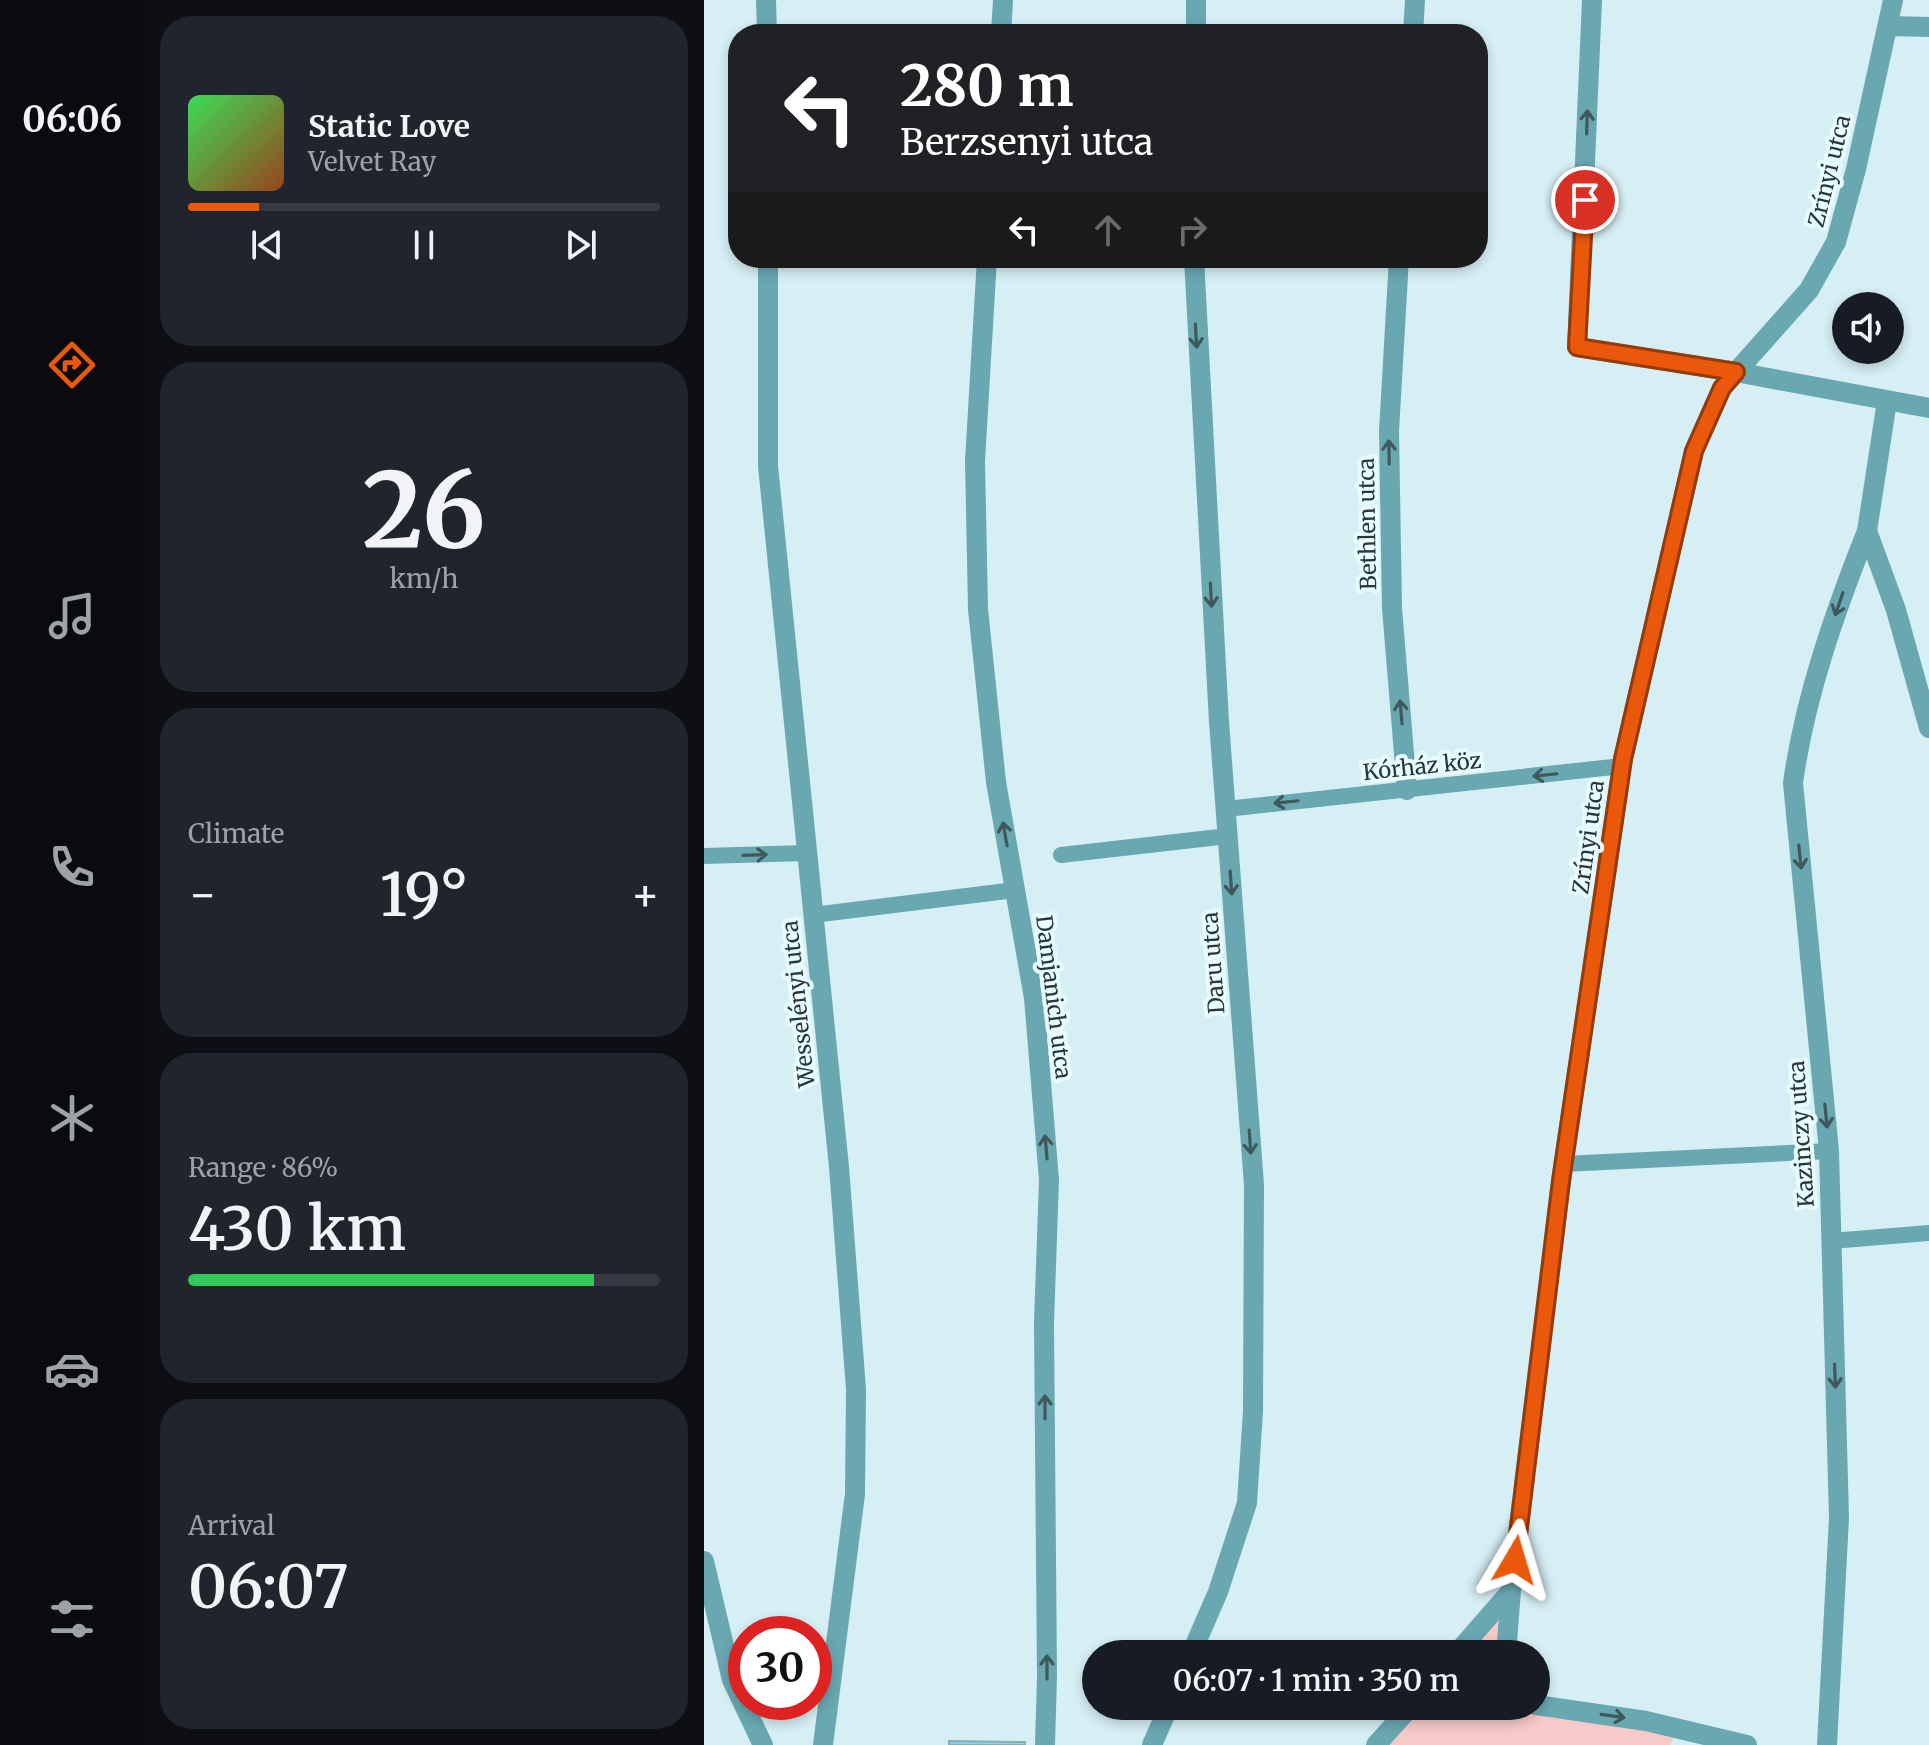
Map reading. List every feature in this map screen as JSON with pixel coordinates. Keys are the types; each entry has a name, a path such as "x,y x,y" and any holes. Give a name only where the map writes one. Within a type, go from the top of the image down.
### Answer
{"street":[{"path":"766,0 767,24"},
{"path":"1002,24 1003,0"},
{"path":"1196,0 1196,24"},
{"path":"1414,24 1415,0"},
{"path":"1592,0 1577,347 1736,372 1929,408"},
{"name":"Zrínyi utca","path":"1507,1640 1564,1164 1622,766 1694,451 1722,388 1809,290 1836,242 1856,169 1893,0"},
{"path":"1888,26 1929,27"},
{"name":"Wesselényi utca","path":"768,268 768,466 839,1167 856,1389 855,1494 823,1745"},
{"name":"Damjanich utca","path":"986,268 975,461 978,609 996,782 1034,998 1049,1180 1044,1323 1045,1745"},
{"name":"Daru utca","path":"1195,268 1226,809 1254,1185 1253,1411 1247,1503 1218,1592 1197,1640"},
{"name":"Bethlen utca","path":"1398,268 1389,446 1392,608 1407,790"},
{"name":"Kazinczy utca","path":"1827,1745 1839,1518 1829,1151 1793,783 1798,747 1837,606 1867,531 1887,401"},
{"path":"1867,531 1896,610 1929,728"},
{"path":"704,1561 732,1680 763,1745"},
{"path":"1468,1640 1511,1591"},
{"path":"1550,1707 1646,1721 1747,1745"},
{"path":"1152,1745 1163,1720"},
{"path":"1376,1745 1398,1720"}],"lane":[{"name":"Kórház köz","path":"1226,809 1622,766"},
{"path":"1061,855 1228,836"},
{"path":"704,856 807,853"},
{"path":"813,915 1015,890"},
{"path":"1564,1164 1829,1151"},
{"path":"1831,1241 1929,1233"}],"shaded area":[{"path":"1511,1592 1507,1640 1469,1640"},
{"path":"1550,1708 1678,1729 1670,1745 1378,1745 1400,1720 1550,1720"}],"building":[{"path":"949,1741 1025,1742 1025,1745 949,1745"}],"route":[{"path":"1515,1560 1561,1181 1623,759 1694,451 1722,388 1736,372 1577,347 1585,200"}]}
